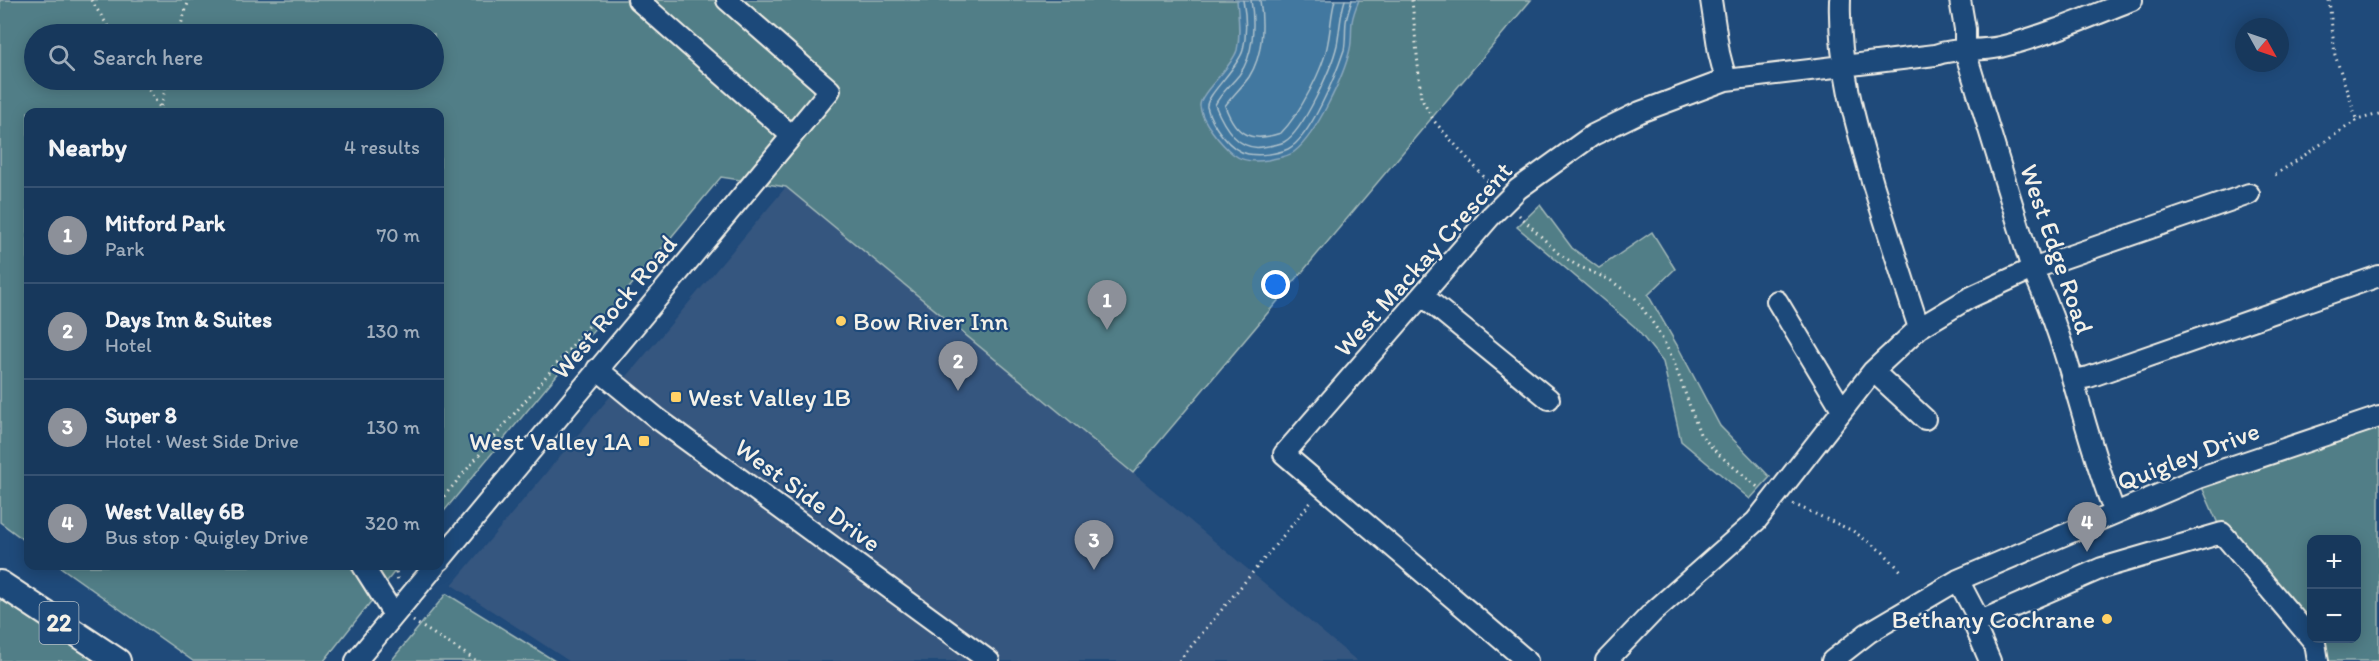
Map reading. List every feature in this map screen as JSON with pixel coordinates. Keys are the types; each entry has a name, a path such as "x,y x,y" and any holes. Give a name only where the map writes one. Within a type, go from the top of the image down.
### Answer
{"main road":[{"name":"22","path":"0,583 118,661"}],"street":[{"path":"638,0 792,136"},
{"name":"West Rock Road","path":"444,555 830,90 727,0"},
{"path":"1711,0 1719,53 1726,80"},
{"path":"1840,0 1840,49 1854,117 1900,273 1919,328"},
{"name":"West Edge Road","path":"1960,0 1965,29 1965,51 2032,269 2042,290 2074,380 2102,480 2115,513"},
{"name":"West Mackay Crescent","path":"1527,661 1284,454 1518,189 1546,166 1593,135 1640,112 1726,80 1935,55 1947,51 1991,49 2037,37 2132,0"},
{"path":"1606,661 1652,613 1756,521 1873,371 1919,328 1969,298 2032,269 2249,194"},
{"path":"2074,380 2089,377 2379,276"},
{"path":"1424,296 1549,399"},
{"path":"1777,301 1842,409"},
{"name":"West Side Drive","path":"597,369 658,419 989,661"},
{"path":"1873,371 1925,419"},
{"name":"Quigley Drive","path":"1832,661 1868,633 1958,580 2198,478 2379,417"},
{"path":"1974,624 2102,568 2222,533 2315,643 2318,661"},
{"path":"366,570 403,617"},
{"path":"356,661 403,617 432,570"},
{"path":"1958,580 1977,616 1974,624 1989,661"}],"path":[{"path":"91,0 106,24"},
{"path":"181,24 189,0"},
{"path":"1412,0 1420,98 1434,121 1496,190"},
{"path":"2329,0 2335,55 2357,120"},
{"path":"148,90 159,108"},
{"path":"162,108 165,90"},
{"path":"2274,175 2357,120 2379,114"},
{"path":"1517,214 1558,253 1575,265 1610,280 1635,298 1672,357 1700,434 1717,453 1762,490"},
{"path":"444,496 588,327 597,322 609,331"},
{"path":"1179,661 1312,501"},
{"path":"1791,503 1853,531 1884,553 1901,571"},
{"path":"396,570 398,582"},
{"path":"403,617 477,661"}],"shaded area":[{"path":"786,187 1357,661 569,661 452,585"}],"green space":[{"path":"0,0 1531,0 1133,473 786,187 721,177 444,511 444,108 24,108 24,540 0,522"},
{"path":"1540,205 1572,248 1599,268 1652,232 1675,269 1648,295 1720,426 1770,477 1750,499 1681,441 1663,362 1635,327 1517,227"},
{"path":"2379,417 2379,661 2318,661 2222,533 2198,478"},
{"path":"65,570 396,570 324,661 193,661"},
{"path":"447,594 555,661 391,661"},
{"path":"0,595 97,661 0,661"}],"water":[{"path":"1237,0 1359,0 1352,19 1350,49 1335,89 1311,133 1294,152 1285,156 1254,161 1237,157 1223,145 1201,112 1201,101 1205,94 1229,65 1237,50 1239,31"}],"place":[{"name":"Bow River Inn","path":"841,321"},
{"name":"Mitford Park","path":"1107,330"},
{"name":"Days Inn & Suites","path":"958,391"},
{"name":"West Valley 1B","path":"676,397"},
{"name":"West Valley 1A","path":"644,441"},
{"name":"West Valley 6B","path":"2087,552"},
{"name":"Super 8","path":"1094,570"},
{"name":"Bethany Cochrane","path":"2107,619"}]}
